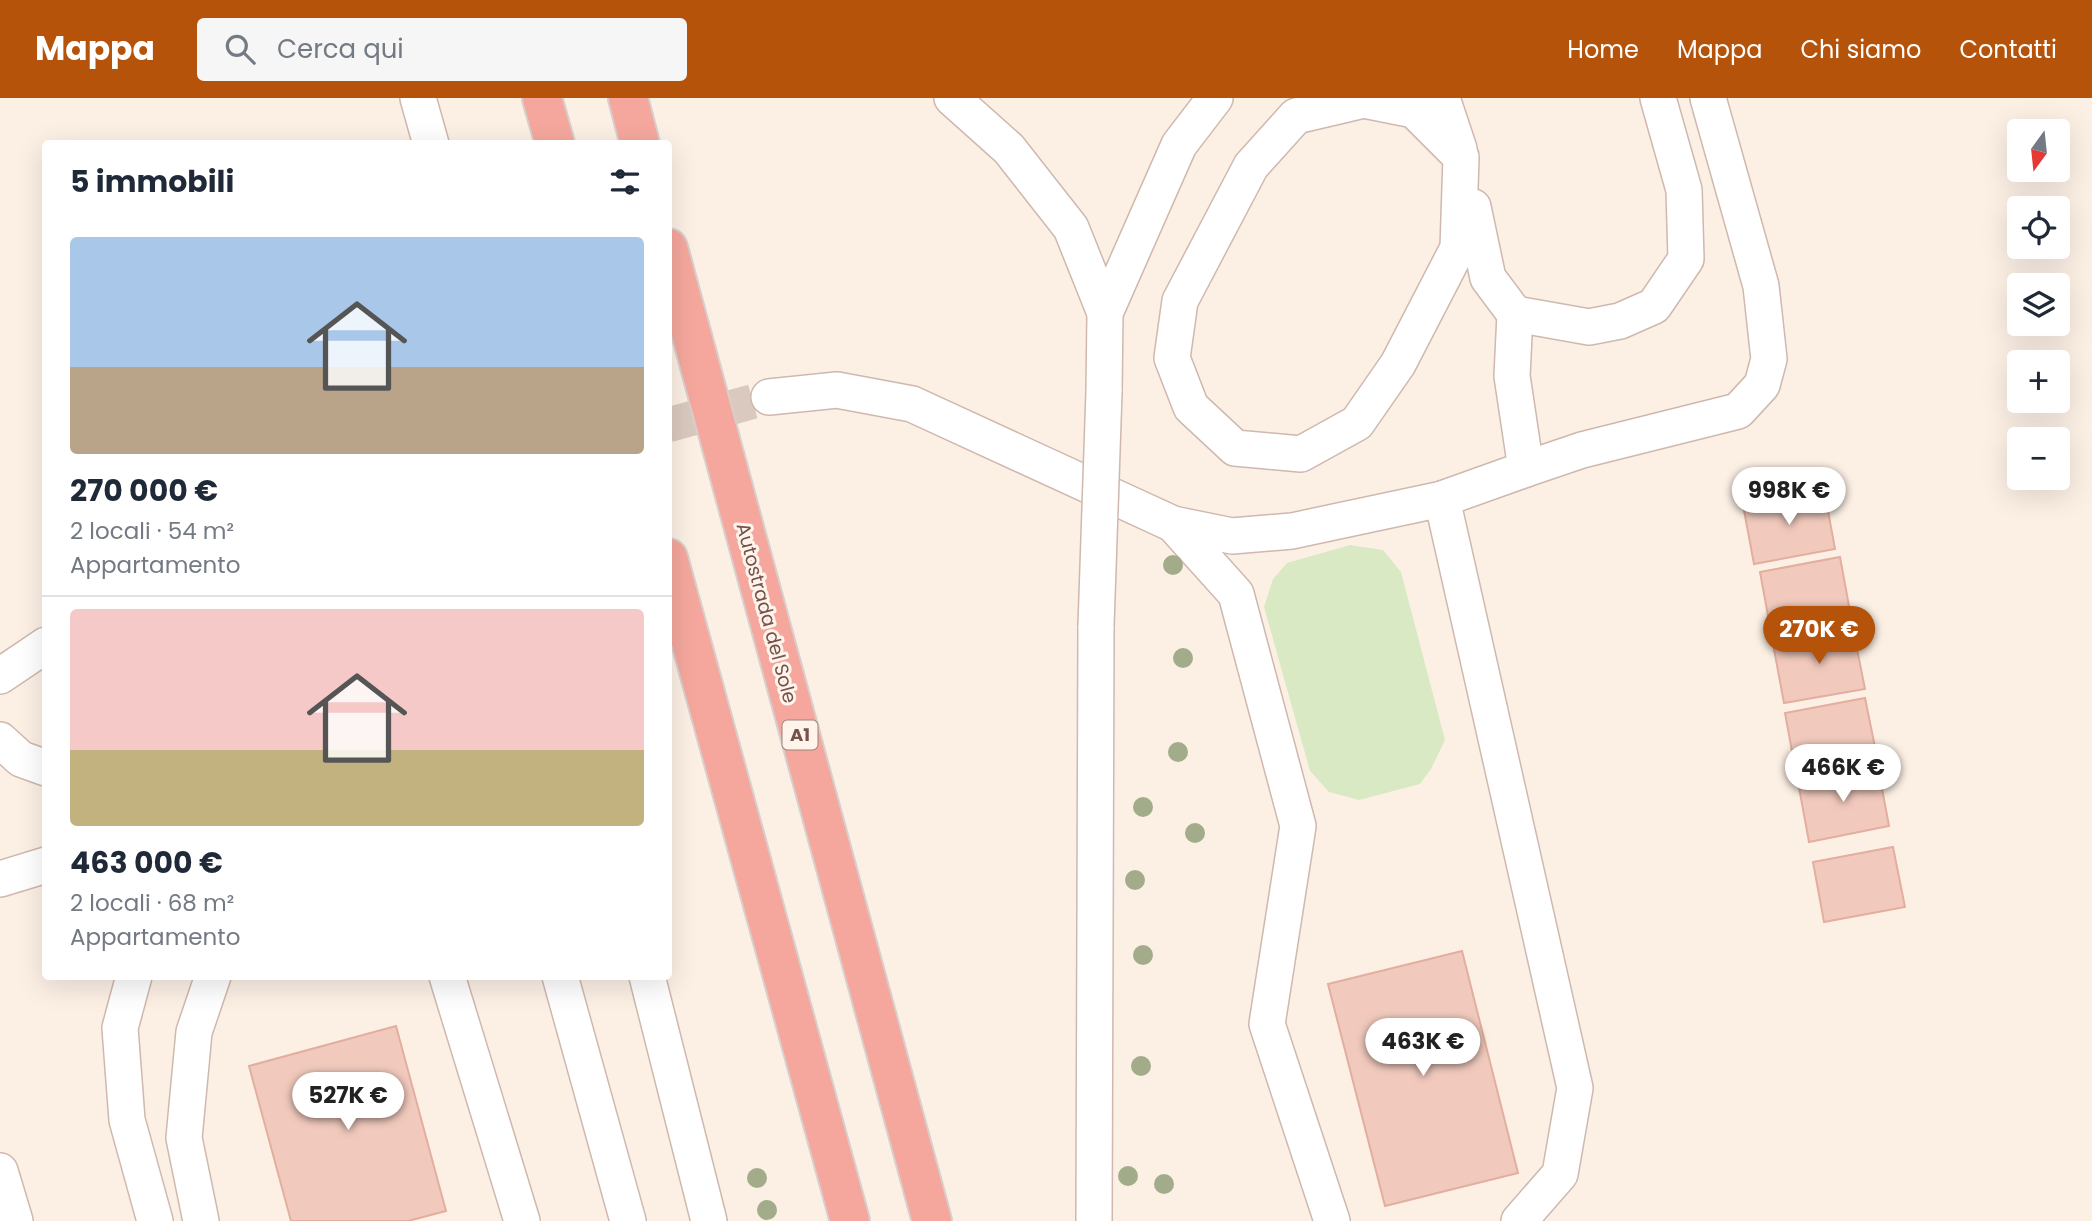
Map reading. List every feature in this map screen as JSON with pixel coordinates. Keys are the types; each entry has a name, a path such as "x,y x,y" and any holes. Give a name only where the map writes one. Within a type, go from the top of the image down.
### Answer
{"highway":[{"path":"542,98 554,140"},
{"path":"628,98 639,140"},
{"name":"Autostrada del Sole","path":"672,263 932,1221"},
{"path":"672,573 850,1221"}],"lane":[{"path":"418,98 430,140"},
{"path":"1094,1221 1096,626 1105,313 1179,145 1215,98"},
{"path":"1442,98 1461,157 1488,278 1515,314 1512,376 1526,468"},
{"path":"1515,314 1589,327 1620,321 1654,306 1686,259 1684,190 1658,98"},
{"path":"769,397 837,390 912,404 1173,524 1232,536 1268,533 1442,499 1582,450 1738,411 1762,384 1769,359 1761,286 1708,98"},
{"path":"957,100 1009,149 1070,228 1105,313"},
{"path":"1364,100 1414,110 1461,157 1458,248 1398,364 1357,423 1301,454 1235,448 1191,407 1172,358 1180,301 1251,166 1296,116 1364,100"},
{"path":"1442,499 1574,1087 1560,1174 1519,1221"},
{"path":"1173,524 1236,594 1298,826 1267,1024 1332,1221"},
{"path":"0,676 42,648"},
{"path":"0,740 20,760 42,767"},
{"path":"0,879 42,866"},
{"path":"133,980 120,1028 127,1120 155,1221"},
{"path":"201,1221 184,1138 194,1032 212,980"},
{"path":"447,980 522,1221"},
{"path":"561,980 628,1221"},
{"path":"648,980 709,1221"},
{"path":"0,1171 15,1221"}],"green space":[{"path":"1350,545 1383,550 1401,572 1445,740 1431,769 1420,784 1359,800 1329,792 1310,771 1264,607 1273,579 1287,563"}],"building":[{"path":"1824,489 1835,549 1754,564 1743,505"},
{"path":"1840,557 1851,617 1771,632 1760,572"},
{"path":"1853,629 1865,689 1784,703 1773,644"},
{"path":"1865,698 1877,757 1796,773 1785,713"},
{"path":"1878,767 1889,826 1809,842 1798,782"},
{"path":"1893,847 1905,907 1824,922 1813,862"},
{"path":"1462,951 1518,1173 1385,1206 1328,984"},
{"path":"396,1026 446,1211 408,1221 291,1221 249,1066"}],"tunnel":[{"path":"672,424 769,397"}]}
